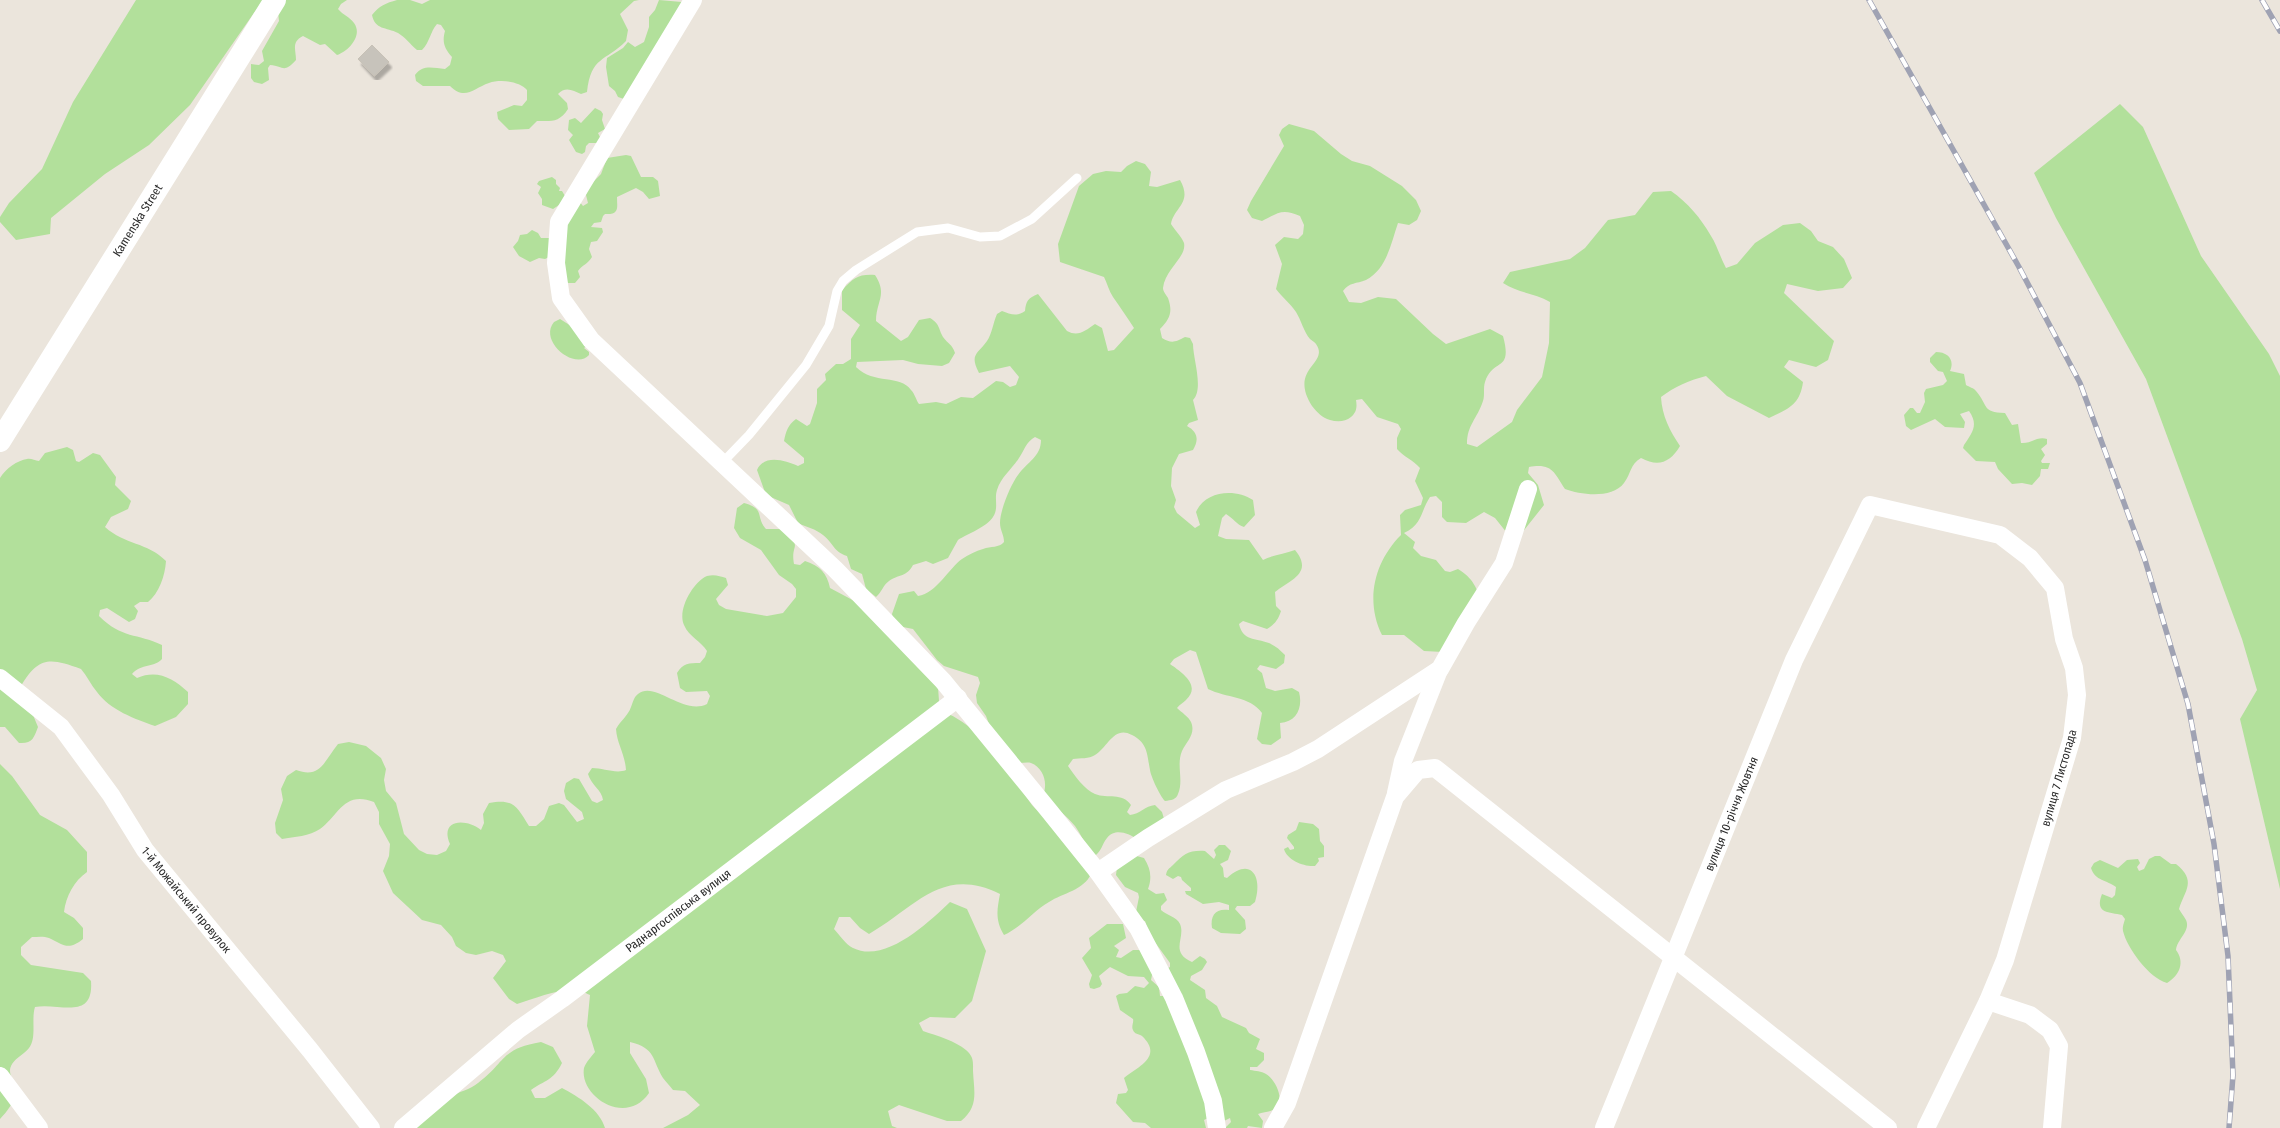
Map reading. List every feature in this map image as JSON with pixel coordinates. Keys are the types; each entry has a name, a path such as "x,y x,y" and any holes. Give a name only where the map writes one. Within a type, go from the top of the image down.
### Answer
{"street":[{"name":"Kamenska Street","path":"0,441 275,0"},
{"path":"693,0 559,222 556,263 561,298 591,340 841,574 943,681 1098,872 1138,928 1174,998 1213,1101 1218,1128"},
{"path":"1273,1128 1287,1103 1395,797 1403,761 1440,669 1466,623 1504,563 1528,489"},
{"name":"вулиця 10-річчя Жовтня","path":"1604,1128 1794,660 1870,505"},
{"name":"вулиця 7 Листопада","path":"1870,505 2000,535 2030,558 2055,588 2064,639 2074,668 2077,695 2072,738 2005,960 1988,1001 1926,1128"},
{"path":"1098,872 1148,838 1226,790 1293,762 1318,749 1440,669"},
{"name":"1-й Можайський провулок","path":"0,678 61,727 111,795 146,850 310,1050 371,1128"},
{"name":"Раднаргоспівська вулиця","path":"403,1128 518,1030 562,999 958,698"},
{"path":"1395,797 1418,770 1435,768 1888,1128"},
{"path":"1988,1001 2030,1015 2050,1030 2058,1046 2052,1128"},
{"path":"0,1076 39,1128"}],"lane":[{"path":"722,463 749,435 806,365 829,326 837,291 843,281 856,270 917,232 948,228 980,237 1000,236 1032,219 1077,178"}],"green space":[{"path":"136,0 263,0 190,105 149,145 105,174 51,218 50,234 16,240 0,222 0,217 9,203 42,169 73,102"},
{"path":"285,0 347,0 338,9 354,23 357,32 356,37 346,50 337,55 325,44 320,45 303,36 297,41 295,50 296,60 292,64 286,68 270,65 268,68 269,80 262,84 254,82 251,78 251,64 259,65 264,61 262,51 279,21 278,12"},
{"path":"397,0 410,0 422,4 430,0 639,0 634,1 620,14 628,30 626,41 596,66 589,80 587,92 581,94 566,89 558,94 567,103 568,109 565,114 554,120 537,121 529,129 509,130 498,119 497,112 514,105 522,106 527,100 527,90 514,83 504,81 489,83 465,93 460,93 450,86 423,86 416,81 415,75 421,69 445,69 450,65 452,57 444,45 445,31 441,25 437,24 425,47 422,50 417,50 398,33 378,26 373,20 372,15 383,5"},
{"path":"659,0 682,2 624,99 618,97 609,86 606,67 607,58 623,48 628,42 635,47 644,42 649,27 649,17 655,10"},
{"path":"2120,104 2143,127 2201,256 2269,354 2280,376 2280,889 2240,719 2257,690 2242,639 2146,379 2056,218 2034,173"},
{"path":"595,108 603,114 602,120 605,129 598,133 601,139 598,143 589,143 582,154 576,152 569,140 573,135 568,130 569,120 575,118 581,123"},
{"path":"1289,124 1314,131 1352,161 1370,166 1402,186 1416,200 1421,211 1417,220 1409,225 1398,223 1387,255 1379,269 1366,280 1351,285 1343,291 1349,302 1361,303 1378,297 1396,299 1446,344 1490,329 1503,336 1506,355 1501,364 1488,374 1484,387 1483,401 1470,427 1467,444 1477,447 1512,422 1517,410 1542,377 1549,343 1550,302 1503,283 1510,272 1570,259 1585,248 1608,220 1635,215 1653,192 1671,191 1693,211 1713,240 1726,268 1737,264 1755,243 1783,225 1800,223 1811,231 1818,241 1833,247 1844,259 1852,278 1843,288 1818,291 1787,284 1784,293 1834,341 1828,360 1816,367 1789,360 1784,367 1803,382 1799,396 1792,405 1769,418 1727,396 1706,376 1671,390 1661,397 1663,411 1667,423 1680,446 1668,460 1663,462 1647,461 1641,458 1637,460 1624,483 1612,492 1588,494 1565,489 1552,470 1543,466 1529,467 1528,473 1538,485 1544,505 1521,534 1507,533 1495,518 1484,512 1466,523 1447,522 1442,517 1442,502 1436,496 1430,497 1418,522 1404,533 1415,542 1413,548 1421,556 1436,560 1445,571 1450,572 1458,569 1467,576 1476,588 1482,604 1443,652 1424,651 1404,635 1382,635 1374,609 1375,582 1384,557 1401,535 1400,515 1405,510 1421,505 1423,498 1415,481 1420,468 1397,449 1397,438 1401,429 1398,424 1377,417 1362,399 1356,400 1356,409 1349,419 1335,421 1325,418 1318,413 1312,406 1306,393 1304,383 1306,375 1318,357 1319,351 1316,343 1306,333 1296,312 1276,289 1282,264 1275,245 1284,237 1298,239 1303,234 1304,225 1300,216 1289,212 1280,212 1262,221 1252,218 1247,210 1284,146 1279,135 1282,129"},
{"path":"631,156 641,177 653,177 658,181 660,196 649,199 636,188 617,197 617,210 610,214 605,214 601,222 594,223 591,227 602,228 603,232 597,241 591,242 589,249 592,257 578,271 580,277 575,283 568,283 565,281 558,257 564,229 579,201 583,206 588,203 587,188 601,174 607,158"},
{"path":"1136,161 1145,164 1151,172 1149,186 1157,187 1180,180 1185,194 1184,200 1171,224 1183,241 1184,248 1165,281 1163,289 1168,298 1170,311 1166,322 1160,329 1162,338 1165,340 1174,342 1185,337 1190,338 1193,344 1198,389 1193,400 1198,420 1189,423 1187,426 1193,431 1197,440 1193,450 1179,454 1172,468 1171,486 1176,500 1174,507 1177,513 1195,528 1200,525 1196,512 1206,500 1213,496 1229,493 1246,496 1253,500 1255,515 1244,527 1226,514 1222,518 1218,536 1226,539 1249,540 1263,560 1295,550 1300,558 1301,570 1293,580 1275,592 1276,606 1281,611 1274,623 1267,629 1243,621 1239,624 1243,633 1247,636 1271,644 1285,655 1284,663 1276,669 1260,665 1257,669 1262,673 1266,688 1275,691 1292,688 1299,692 1300,703 1295,717 1280,723 1281,738 1271,745 1262,744 1257,739 1262,713 1257,707 1244,700 1208,689 1196,652 1190,650 1174,659 1170,664 1188,679 1192,689 1186,700 1177,708 1190,720 1192,730 1180,756 1180,789 1176,797 1165,801 1163,799 1152,777 1144,746 1137,738 1126,733 1116,735 1095,755 1087,758 1073,759 1068,766 1080,782 1091,792 1123,798 1127,801 1131,805 1127,812 1130,815 1155,805 1162,812 1165,822 1137,839 1126,833 1114,833 1107,838 1096,855 1091,854 1071,822 1043,795 1045,781 1042,772 1031,763 1019,763 989,724 977,703 976,695 980,683 978,677 944,666 937,660 913,629 903,627 894,622 892,614 899,594 914,591 918,596 925,594 937,585 962,559 1004,542 1000,523 1006,498 1018,475 1039,451 1041,440 1035,437 1030,441 1001,481 996,493 996,510 990,521 958,540 948,558 933,564 926,561 913,565 911,569 887,583 876,597 866,589 862,574 851,569 847,556 836,550 820,533 798,523 789,505 766,495 757,470 760,465 770,460 781,460 798,466 804,463 804,458 784,441 786,434 789,426 796,419 807,426 810,424 817,403 817,389 826,380 825,374 836,364 843,364 851,359 851,339 860,325 842,310 842,290 860,276 875,275 881,288 876,321 901,341 908,337 919,320 930,318 937,324 943,337 954,350 955,353 949,363 942,366 918,364 903,360 857,362 856,367 871,376 894,380 906,385 919,404 936,402 946,404 961,397 973,398 996,381 1003,382 1010,387 1016,385 1019,377 1010,366 979,373 975,358 989,338 997,314 1002,311 1014,314 1022,313 1025,311 1028,300 1038,294 1067,331 1078,333 1085,331 1095,324 1102,328 1108,351 1114,350 1134,328 1112,295 1104,277 1060,262 1058,244 1079,186 1093,174 1106,171 1121,172"},
{"path":"552,177 560,188 559,191 562,191 565,196 562,203 553,209 542,205 542,199 538,193 541,187 537,184 539,181"},
{"path":"532,230 538,233 541,238 549,238 549,257 545,259 539,258 530,262 519,256 513,247 520,235 527,234"},
{"path":"560,319 571,326 588,345 584,348 589,352 589,355 583,359 568,357 554,345 550,330 554,322"},
{"path":"1936,352 1944,353 1949,357 1952,363 1950,371 1964,374 1966,385 1975,390 1989,410 2005,413 2012,425 2018,424 2021,443 2040,438 2047,439 2047,444 2041,449 2045,455 2041,461 2042,463 2050,463 2048,469 2041,469 2040,476 2032,485 2012,484 1998,469 1995,462 1976,461 1963,448 1972,433 1974,425 1969,411 1960,414 1965,422 1964,428 1945,427 1935,419 1911,430 1906,426 1904,415 1910,408 1920,413 1925,402 1924,393 1926,389 1943,385 1947,381 1943,372 1938,371 1930,362 1930,358"},
{"path":"67,447 73,450 76,461 79,462 93,453 100,455 116,477 115,485 131,501 128,509 111,517 105,527 120,537 151,550 166,561 163,578 155,594 148,602 140,602 134,606 138,611 135,619 129,622 107,608 100,610 99,616 115,629 162,645 162,659 159,662 140,668 132,674 137,678 151,674 171,679 188,692 188,704 176,717 155,726 131,717 109,704 102,698 81,669 61,663 46,662 34,669 21,686 38,727 30,741 19,743 5,727 0,727 0,478 8,468 20,461 28,459 39,461 45,453"},
{"path":"744,503 751,505 758,511 766,529 783,529 789,535 795,543 794,564 800,565 805,561 819,568 825,574 830,588 860,604 938,687 939,701 944,712 959,719 972,729 994,752 1032,805 1058,830 1091,874 1078,888 1043,906 1016,928 1004,935 999,925 998,915 1000,894 979,886 961,884 945,887 930,893 869,934 860,928 850,917 839,917 834,929 850,947 865,951 879,951 905,939 950,902 967,909 986,951 972,1001 955,1018 930,1017 919,1023 923,1031 957,1044 972,1057 973,1104 971,1110 961,1121 947,1121 899,1105 888,1111 892,1126 897,1128 663,1128 688,1115 700,1105 685,1091 673,1090 663,1078 649,1051 645,1048 630,1042 630,1053 646,1079 649,1093 639,1103 628,1107 606,1104 596,1097 584,1079 584,1068 595,1052 587,1026 590,995 579,990 565,990 517,1004 509,999 493,978 506,961 503,955 492,951 476,955 466,953 456,946 452,937 441,925 422,920 393,893 383,871 389,856 390,844 379,824 379,812 374,802 355,799 348,802 326,824 312,833 282,839 276,833 275,823 283,800 281,789 287,776 296,770 311,772 317,770 338,744 349,742 366,746 381,758 386,769 384,780 386,791 396,803 404,834 419,850 427,854 437,855 446,851 450,844 448,830 451,825 456,823 468,824 481,830 484,823 483,814 489,803 509,803 518,809 529,826 536,826 544,819 549,806 559,803 564,805 577,822 584,819 582,812 566,799 564,791 566,783 574,778 579,779 592,801 597,803 603,800 601,793 588,774 592,768 614,771 626,770 616,729 630,710 638,694 645,691 653,691 688,706 707,704 710,696 707,691 686,692 680,688 677,673 687,664 700,663 707,651 689,633 682,619 688,597 697,584 710,575 726,578 728,585 716,599 719,605 726,609 767,616 783,613 796,597 796,589 792,584 779,575 761,550 740,538 734,528 737,508"},
{"path":"0,764 12,776 40,815 67,830 87,852 87,872 71,889 64,912 74,918 83,928 83,939 78,943 66,946 47,937 32,937 21,947 21,955 31,965 83,973 91,981 87,1002 81,1006 73,1008 35,1007 33,1039 27,1051 12,1064 10,1073 15,1085 15,1095 9,1108 0,1119"},
{"path":"1299,822 1313,824 1319,829 1320,841 1324,846 1324,857 1318,858 1319,861 1315,866 1296,862 1284,849 1288,847 1290,850 1294,849 1287,838 1288,835 1296,830"},
{"path":"1219,845 1225,845 1231,851 1228,860 1220,864 1223,868 1224,877 1227,878 1235,872 1249,869 1256,878 1257,893 1255,902 1250,906 1237,906 1235,909 1245,920 1246,929 1240,934 1221,933 1212,928 1212,919 1215,913 1221,910 1229,910 1229,905 1219,902 1203,904 1186,894 1185,891 1191,891 1191,888 1181,877 1178,876 1173,879 1166,875 1168,869 1184,855 1191,852 1205,851 1214,859 1216,855 1214,850"},
{"path":"1133,855 1144,858 1148,866 1150,881 1148,889 1156,894 1164,893 1167,900 1161,906 1161,910 1180,924 1181,954 1192,962 1200,956 1207,962 1202,970 1191,976 1190,980 1205,990 1206,998 1217,1006 1222,1017 1246,1028 1249,1033 1260,1039 1256,1049 1264,1053 1264,1060 1257,1067 1250,1067 1250,1070 1262,1072 1270,1077 1280,1097 1277,1107 1258,1114 1263,1121 1262,1128 1248,1126 1247,1128 1225,1128 1231,1122 1230,1118 1222,1122 1210,1117 1204,1120 1206,1128 1151,1128 1145,1123 1133,1122 1116,1103 1118,1094 1126,1093 1128,1090 1124,1078 1146,1061 1150,1050 1148,1043 1142,1036 1135,1033 1132,1027 1133,1019 1120,1010 1116,996 1127,993 1135,986 1144,988 1149,983 1144,977 1128,976 1110,967 1099,976 1102,984 1100,987 1090,988 1089,984 1092,975 1082,958 1091,948 1089,938 1107,924 1123,924 1126,938 1114,946 1119,950 1116,957 1121,958 1133,950 1142,950 1153,970 1151,980 1159,987 1160,996 1164,996 1168,968 1170,967 1170,963 1149,934 1145,921 1140,921 1135,917 1138,893 1125,887 1116,875 1117,867"},
{"path":"2160,856 2171,864 2176,864 2188,881 2188,886 2179,909 2187,924 2187,928 2176,950 2181,964 2178,972 2167,983 2146,969 2134,954 2125,938 2123,926 2125,919 2122,915 2102,909 2100,901 2102,894 2112,898 2115,895 2116,887 2098,878 2091,868 2094,863 2100,860 2118,868 2127,860 2138,859 2140,863 2137,867 2139,871 2144,869 2149,859"},
{"path":"541,1042 553,1047 562,1063 552,1077 531,1090 535,1098 545,1098 562,1088 594,1110 599,1115 605,1128 417,1128 418,1124 447,1100 478,1083 510,1053 518,1048"}],"building":[{"path":"372,45 389,62 374,76 358,59"}],"railway":[{"path":"1869,0 2019,267 2080,383 2145,560 2188,704 2214,844 2228,956 2233,1075 2229,1128"},
{"path":"2262,0 2280,31"}]}
